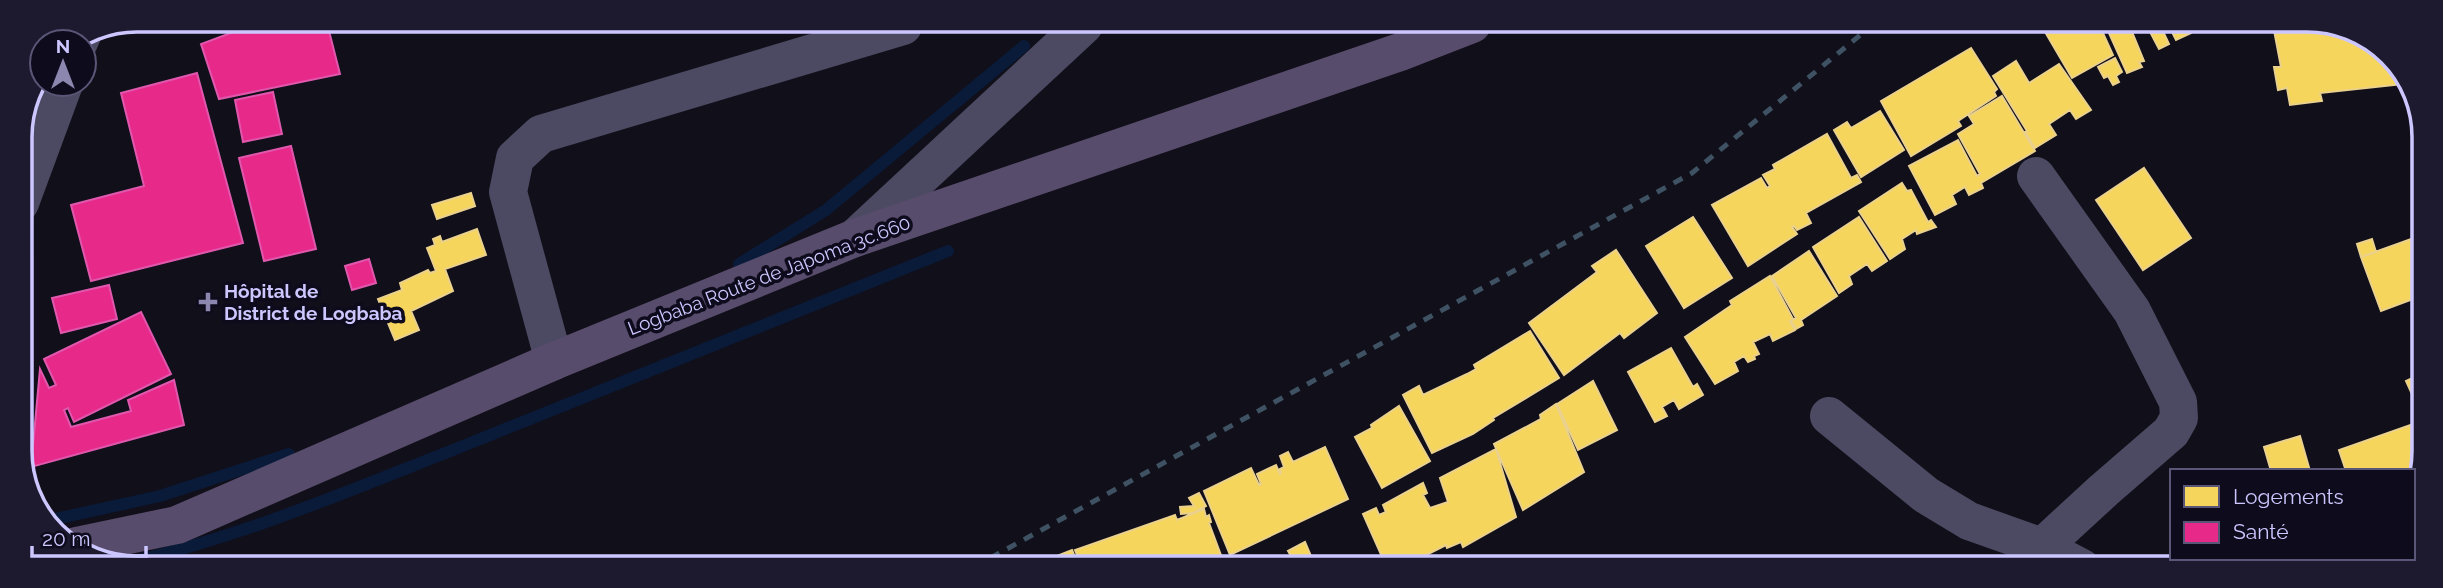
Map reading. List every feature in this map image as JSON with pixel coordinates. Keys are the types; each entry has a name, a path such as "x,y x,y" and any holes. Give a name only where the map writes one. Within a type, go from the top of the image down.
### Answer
{"main road":[{"name":"Logbaba Route de Japoma 3c.660","path":"87,544 177,525 554,360 855,238 1400,52 1451,32"}],"street":[{"path":"554,360 508,192 515,158 541,134 884,32"},
{"path":"855,238 1076,32"},
{"path":"32,171 59,98"},
{"path":"2036,176 2132,311 2178,402 2179,418 2171,432 2042,547"},
{"path":"1829,416 1926,495 1969,521 2042,547 2059,556"}],"building: Logements":[{"path":"2045,32 2103,32 2113,55 2072,78"},
{"path":"2109,32 2132,32 2144,61 2139,62 2142,67 2127,73"},
{"path":"2150,32 2163,32 2169,44 2159,49"},
{"path":"2172,32 2191,33 2176,40"},
{"path":"2274,32 2327,34 2347,39 2370,53 2381,62 2397,85 2320,93 2322,101 2290,105 2287,88 2278,90 2274,67 2281,67"},
{"path":"1971,48 1997,89 1994,92 1996,96 1958,121 1961,126 1911,156 1881,101"},
{"path":"2115,58 2122,72 2116,76 2119,82 2113,85 2108,76 2104,78 2098,67"},
{"path":"2016,61 2029,83 2059,64 2091,110 2076,119 2070,110 2049,124 2056,135 2035,148 1993,76"},
{"path":"2002,96 2035,151 1981,183 1983,188 1969,195 1965,187 1952,195 1956,204 1935,215 1909,166 1958,140 1977,176 1980,174 1958,134 1974,124 1969,116"},
{"path":"1880,111 1904,150 1861,177 1834,130 1847,122 1851,128"},
{"path":"1827,134 1851,178 1857,175 1861,182 1806,213 1811,223 1797,230 1792,227 1797,234 1748,266 1712,205 1761,178 1767,188 1770,186 1763,175 1775,169 1773,165"},
{"path":"2144,168 2191,238 2143,270 2096,200"},
{"path":"1902,183 1907,191 1911,190 1928,222 1931,220 1936,227 1917,234 1916,230 1902,239 1905,249 1890,259 1859,211"},
{"path":"471,193 475,206 437,219 432,205"},
{"path":"1693,217 1732,278 1684,308 1646,246"},
{"path":"1859,217 1887,261 1872,271 1867,264 1849,276 1852,284 1839,293 1813,247"},
{"path":"477,229 486,255 445,269 453,291 411,311 419,330 395,340 378,299 402,290 400,283 428,270 430,273 436,271 427,248 435,245 433,239 440,236 442,242"},
{"path":"2372,239 2376,252 2361,257 2357,244"},
{"path":"2411,239 2412,299 2381,311 2361,257"},
{"path":"1616,250 1657,313 1624,338 1620,333 1564,375 1529,323 1597,272 1592,266"},
{"path":"1809,251 1837,296 1801,320 1803,325 1796,329 1791,321 1796,318 1772,276"},
{"path":"1770,276 1793,319 1790,321 1795,330 1773,341 1770,334 1753,342 1759,354 1754,356 1755,359 1748,362 1744,356 1734,362 1738,371 1715,384 1685,337 1732,305 1730,301"},
{"path":"1530,331 1559,378 1493,418 1494,420 1473,434 1432,453 1403,395 1419,386 1423,395 1467,374 1476,369 1474,365"},
{"path":"1671,348 1693,387 1697,384 1703,395 1679,409 1674,400 1662,407 1667,416 1655,422 1628,372"},
{"path":"2412,378 2412,394 2406,381"},
{"path":"1593,381 1617,430 1578,450 1557,404"},
{"path":"1556,404 1584,472 1523,510 1494,444 1541,419 1540,415"},
{"path":"1399,406 1430,461 1382,488 1355,437 1372,428 1371,425"},
{"path":"2412,424 2409,469 2345,469 2339,450"},
{"path":"2300,436 2309,469 2270,469 2264,447"},
{"path":"1325,447 1348,499 1230,555 1204,491 1251,468 1259,485 1261,484 1257,474 1276,465 1281,473 1280,469 1284,467 1280,456 1288,452 1293,462"},
{"path":"1496,449 1516,517 1463,547 1461,542 1447,548 1446,545 1427,556 1382,556 1363,514 1376,508 1379,515 1386,512 1383,505 1423,483 1427,493 1423,495 1430,508 1448,502 1440,478"},
{"path":"1199,493 1206,506 1193,513 1181,514 1180,507 1194,506 1189,498"},
{"path":"1204,509 1206,517 1209,515 1209,523 1221,556 1077,556 1075,550 1175,515 1177,520"},
{"path":"1305,542 1311,556 1291,556 1288,551"},
{"path":"1072,550 1074,556 1057,556"}],"building: Santé":[{"path":"233,32 329,32 340,74 219,99 201,44"},
{"path":"197,73 243,243 91,281 71,205 144,186 121,93"},
{"path":"273,92 282,134 243,142 235,100"},
{"path":"291,146 316,249 264,261 239,158"},
{"path":"369,259 376,283 352,290 345,266"},
{"path":"109,285 117,319 61,333 52,298"},
{"path":"141,312 171,374 74,422 68,408 64,410 71,427 131,411 128,400 174,380 184,425 33,466 40,369 49,388 56,385 44,359"}],"waterway":[{"path":"739,264 826,210 1024,46"},
{"path":"157,556 243,530 327,499 948,251"},
{"path":"56,519 160,496 289,454"}],"railway":[{"path":"994,556 1692,173 1864,32"}],"place":[{"name":"Hôpital de District de Logbaba","path":"208,302"}]}
